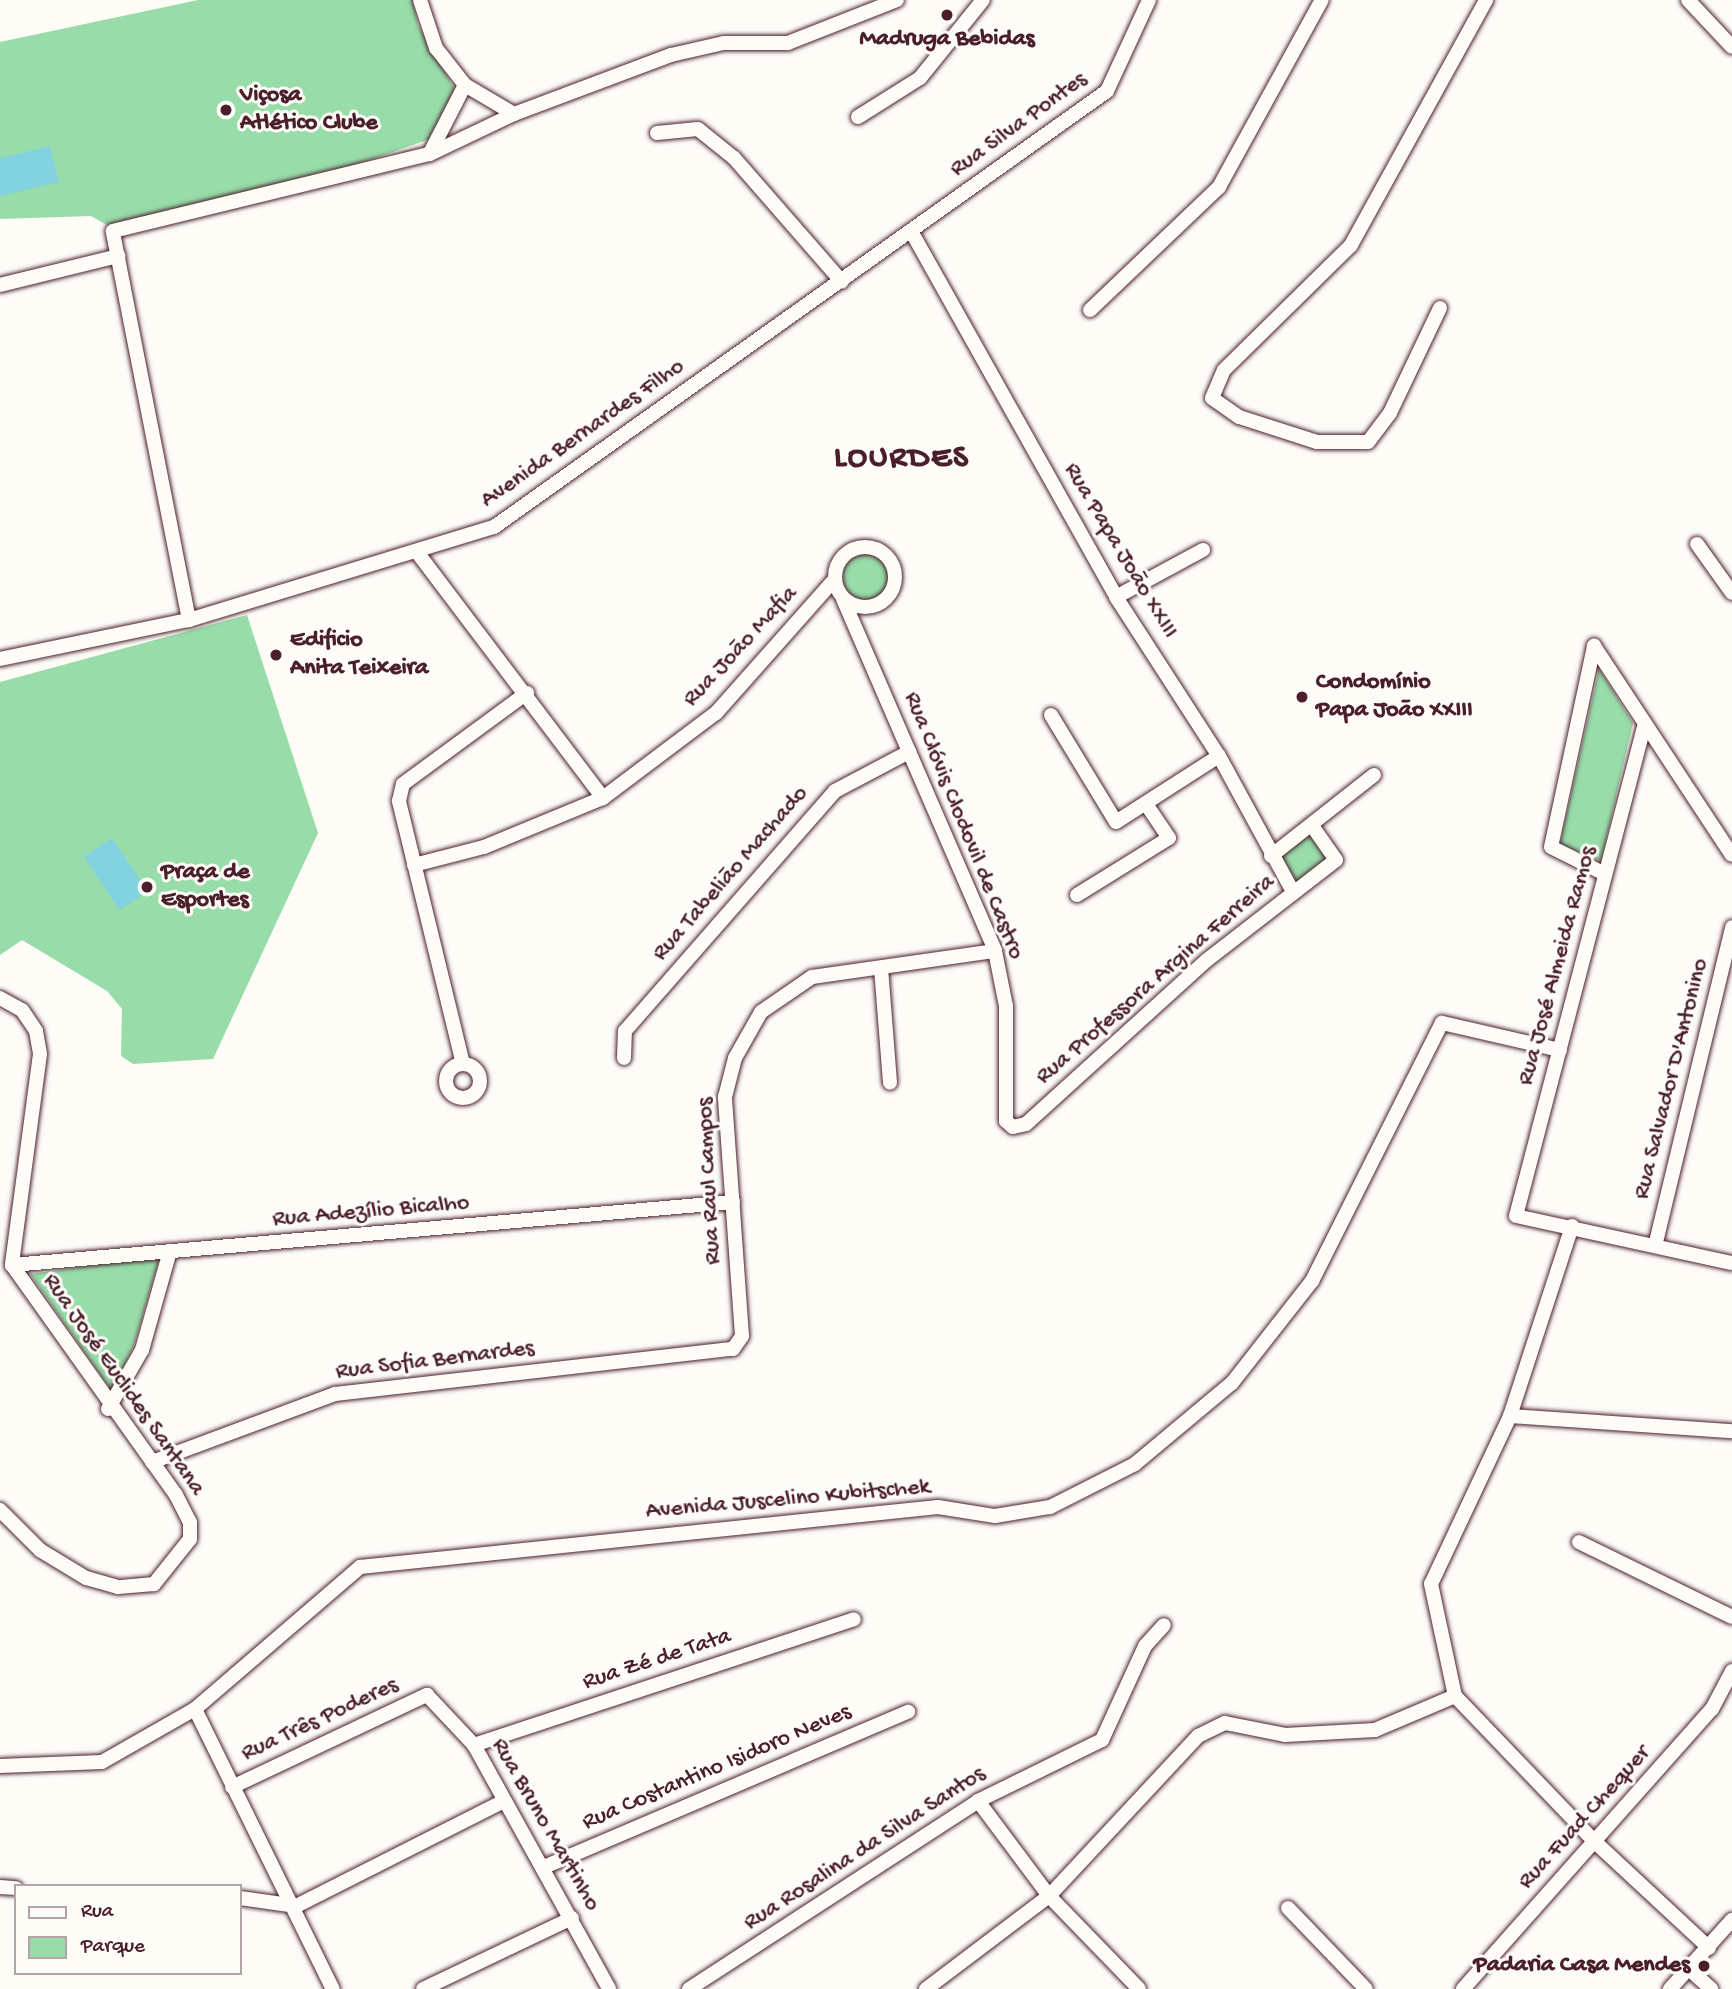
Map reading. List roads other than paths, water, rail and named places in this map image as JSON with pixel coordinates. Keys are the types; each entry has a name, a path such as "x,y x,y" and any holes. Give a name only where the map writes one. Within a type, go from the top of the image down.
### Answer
{"street":[{"path":"420,0 436,48 465,85 514,114"},
{"path":"189,620 113,231 430,155 514,114 671,55 724,43 788,43 897,0"},
{"path":"858,117 920,78 983,0"},
{"name":"Rua Silva Pontes","path":"911,231 1107,91 1149,0"},
{"path":"1090,310 1219,187 1322,0"},
{"path":"1440,307 1390,413 1368,442 1317,442 1239,416 1212,398 1213,384 1351,245 1486,0"},
{"path":"1688,0 1732,47"},
{"path":"430,155 465,85"},
{"path":"657,134 698,129 734,158 842,282"},
{"name":"Avenida Bernardes Filho","path":"0,659 189,620 494,527 911,231"},
{"name":"Rua Papa João XXIII","path":"911,231 1116,597 1219,756 1293,892"},
{"path":"0,285 118,256"},
{"path":"1697,544 1732,593"},
{"path":"858,548 878,550 892,565 894,585 882,602 862,607 844,598 835,579 841,560 858,548"},
{"path":"1116,597 1203,550"},
{"path":"417,552 527,693 603,798"},
{"name":"Rua João Mafia","path":"414,865 484,847 603,798 716,713 835,579"},
{"name":"Rua Clóvis Clodovil de Castro","path":"844,598 995,951 1006,1006 1006,1121"},
{"path":"1605,874 1551,847 1594,646 1644,727 1732,855"},
{"path":"463,1064 399,801 403,784 527,693"},
{"path":"1051,715 1116,822 1148,807 1219,756"},
{"name":"Rua José Almeida Ramos","path":"1572,1226 1516,1216 1644,727"},
{"name":"Rua Tabelião Machado","path":"624,1058 625,1031 835,791 909,752"},
{"path":"1272,856 1313,827 1374,775"},
{"path":"1077,895 1169,838 1148,807"},
{"name":"Rua Professora Argina Ferreira","path":"1006,1121 1013,1127 1026,1124 1293,892 1336,860 1313,827"},
{"name":"Rua Salvador D'Antonino","path":"1656,1242 1732,928"},
{"name":"Rua Raul Campos","path":"733,1349 742,1336 725,1097 752,1026 776,996 801,981 995,951"},
{"path":"881,968 890,1083"},
{"name":"Rua José Euclides Santana","path":"0,998 22,1010 36,1031 40,1054 12,1265 108,1409 152,1462 190,1522 180,1555 154,1584 118,1587 86,1578 40,1550 0,1510"},
{"name":"Avenida Juscelino Kubitschek","path":"0,1766 103,1762 195,1709 360,1567 938,1507 995,1516 1050,1507 1135,1464 1232,1383 1312,1281 1442,1023 1560,1051"},
{"name":"Rua Adezílio Bicalho","path":"12,1265 733,1202"},
{"path":"1709,1948 1594,1841 1455,1696 1431,1584 1510,1416 1572,1226 1656,1242 1732,1263"},
{"path":"108,1409 142,1350 170,1251"},
{"name":"Rua Sofia Bernardes","path":"152,1462 335,1394 733,1349"},
{"path":"1510,1416 1732,1431"},
{"path":"1578,1542 1732,1617"},
{"name":"Rua Zé de Tata","path":"474,1745 854,1619"},
{"name":"Rua Rosalina da Silva Santos","path":"689,1989 978,1801 1102,1740 1146,1646 1164,1625"},
{"name":"Rua Fuad Chequer","path":"1463,1989 1712,1709 1732,1671"},
{"name":"Rua Bruno Martinho","path":"427,1695 474,1745 502,1802 544,1867 609,1989"},
{"name":"Rua Três Poderes","path":"232,1787 427,1695"},
{"path":"926,1989 1049,1896 1198,1736 1225,1723 1285,1735 1375,1730 1455,1696"},
{"path":"195,1709 232,1787 296,1906 333,1989"},
{"name":"Rua Costantino Isidoro Neves","path":"544,1867 908,1712"},
{"path":"978,1801 1049,1896 1133,1987"},
{"path":"242,1898 296,1906 502,1802"},
{"path":"1288,1908 1366,1989"},
{"path":"423,1989 572,1918"},
{"path":"1670,1989 1732,1920"},
{"path":"1689,1969 1712,1989"}],"water":[{"path":"50,146 59,182 0,196 0,158"},
{"path":"112,838 148,891 120,910 84,857"}],"place":[{"name":"Madruga Bebidas","path":"947,15"},
{"name":"Viçosa Atlético Clube","path":"226,110"},
{"name":"Edificio Anita Teixeira","path":"276,655"},
{"name":"Condomínio Papa João XXIII","path":"1302,697"},
{"name":"Praça de Esportes","path":"147,887"},
{"name":"Padaria Casa Mendes","path":"1704,1966"}],"district":[{"name":"LOURDES","path":"902,459"}]}
